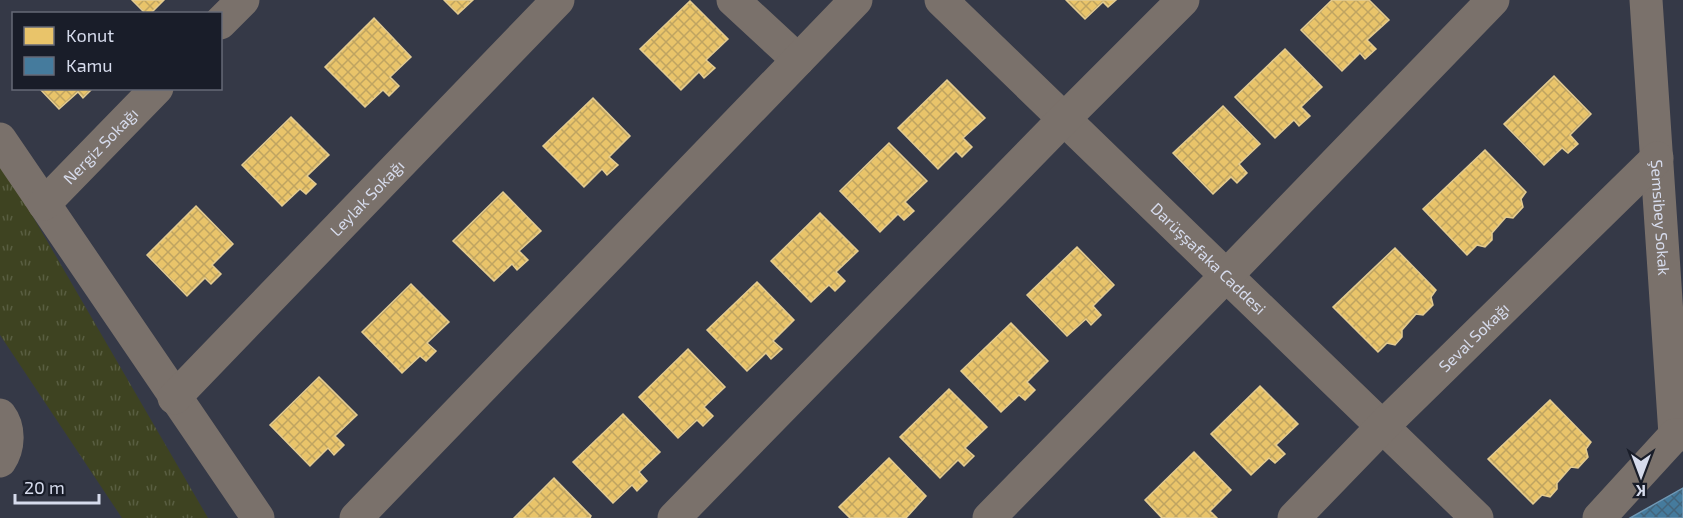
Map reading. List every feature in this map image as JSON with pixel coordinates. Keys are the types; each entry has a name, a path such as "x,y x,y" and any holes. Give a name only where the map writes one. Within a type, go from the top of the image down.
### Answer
{"street":[{"path":"222,21 243,0"},
{"name":"Leylak Sokağı","path":"174,398 558,0"},
{"path":"733,0 798,60"},
{"path":"356,518 856,0"},
{"name":"Darüşşafaka Caddesi","path":"941,0 1477,518"},
{"path":"674,518 1183,0"},
{"path":"989,518 1493,0"},
{"name":"Şemsibey Sokak","path":"1646,0 1679,435"},
{"name":"Nergiz Sokağı","path":"44,204 155,90"},
{"path":"0,138 174,398 258,518"},
{"name":"Seval Sokağı","path":"1294,518 1383,427 1657,158"},
{"path":"0,414 7,432 6,446 0,461"},
{"path":"1599,518 1679,435"}],"green space":[{"path":"0,160 208,518 122,518 0,335"}],"building: Konut":[{"path":"132,0 164,0 152,12 144,12"},
{"path":"444,0 473,0 458,14"},
{"path":"1066,0 1116,0 1108,7 1103,2 1085,19"},
{"path":"1332,0 1369,0 1389,20 1367,40 1376,49 1365,59 1360,53 1342,71 1301,30"},
{"path":"690,1 728,39 706,60 715,68 704,78 699,72 681,90 640,49"},
{"path":"374,18 411,57 390,77 399,86 389,96 383,90 365,107 325,67"},
{"path":"1285,49 1322,87 1301,107 1310,116 1299,126 1294,120 1275,138 1235,97"},
{"path":"1554,76 1591,114 1570,135 1578,144 1568,153 1562,148 1544,165 1504,124"},
{"path":"947,80 985,118 963,138 972,147 962,157 956,151 938,169 898,128"},
{"path":"41,90 91,90 83,98 78,92 59,109"},
{"path":"593,98 630,136 609,157 618,165 607,175 602,169 584,187 543,146"},
{"path":"1223,106 1260,144 1239,164 1247,173 1237,183 1231,177 1213,194 1173,153"},
{"path":"291,117 329,155 307,176 316,184 306,194 300,189 282,206 242,165"},
{"path":"889,143 927,181 905,202 914,211 904,220 898,214 880,232 840,191"},
{"path":"1485,150 1526,192 1521,199 1523,207 1513,218 1506,217 1492,233 1492,240 1485,247 1477,245 1467,255 1423,209"},
{"path":"503,192 541,231 519,251 528,260 517,270 512,264 494,281 453,241"},
{"path":"196,206 233,244 212,265 221,274 211,284 205,278 187,296 147,255"},
{"path":"820,213 858,251 836,272 845,281 835,291 829,285 811,302 771,261"},
{"path":"1077,247 1114,285 1093,306 1101,315 1091,325 1086,319 1067,336 1027,295"},
{"path":"1395,248 1436,290 1431,297 1433,305 1423,315 1416,314 1402,330 1402,337 1395,345 1387,343 1378,352 1333,307"},
{"path":"757,282 794,320 773,341 782,349 771,359 766,353 747,371 707,330"},
{"path":"411,284 449,322 427,343 436,351 426,361 420,356 402,373 362,332"},
{"path":"1011,323 1048,361 1027,382 1035,390 1025,400 1019,395 1001,412 961,371"},
{"path":"688,349 725,387 704,407 713,416 703,426 697,420 678,438 639,397"},
{"path":"319,377 357,415 335,436 344,445 334,455 328,448 310,466 270,425"},
{"path":"1260,386 1298,424 1276,445 1285,454 1275,463 1269,458 1251,475 1211,434"},
{"path":"949,389 987,427 965,448 974,456 964,466 958,460 940,478 900,437"},
{"path":"1550,400 1591,442 1586,449 1588,457 1578,468 1571,467 1557,483 1557,489 1550,497 1542,495 1533,504 1488,459"},
{"path":"623,414 660,452 639,472 647,481 637,491 632,485 613,503 573,462"},
{"path":"1194,452 1231,490 1210,511 1217,518 1162,518 1145,500"},
{"path":"889,458 926,496 906,518 850,518 839,507"},
{"path":"554,478 591,516 590,518 514,518"}],"building: Kamu":[{"path":"1683,488 1683,518 1630,518"}]}
